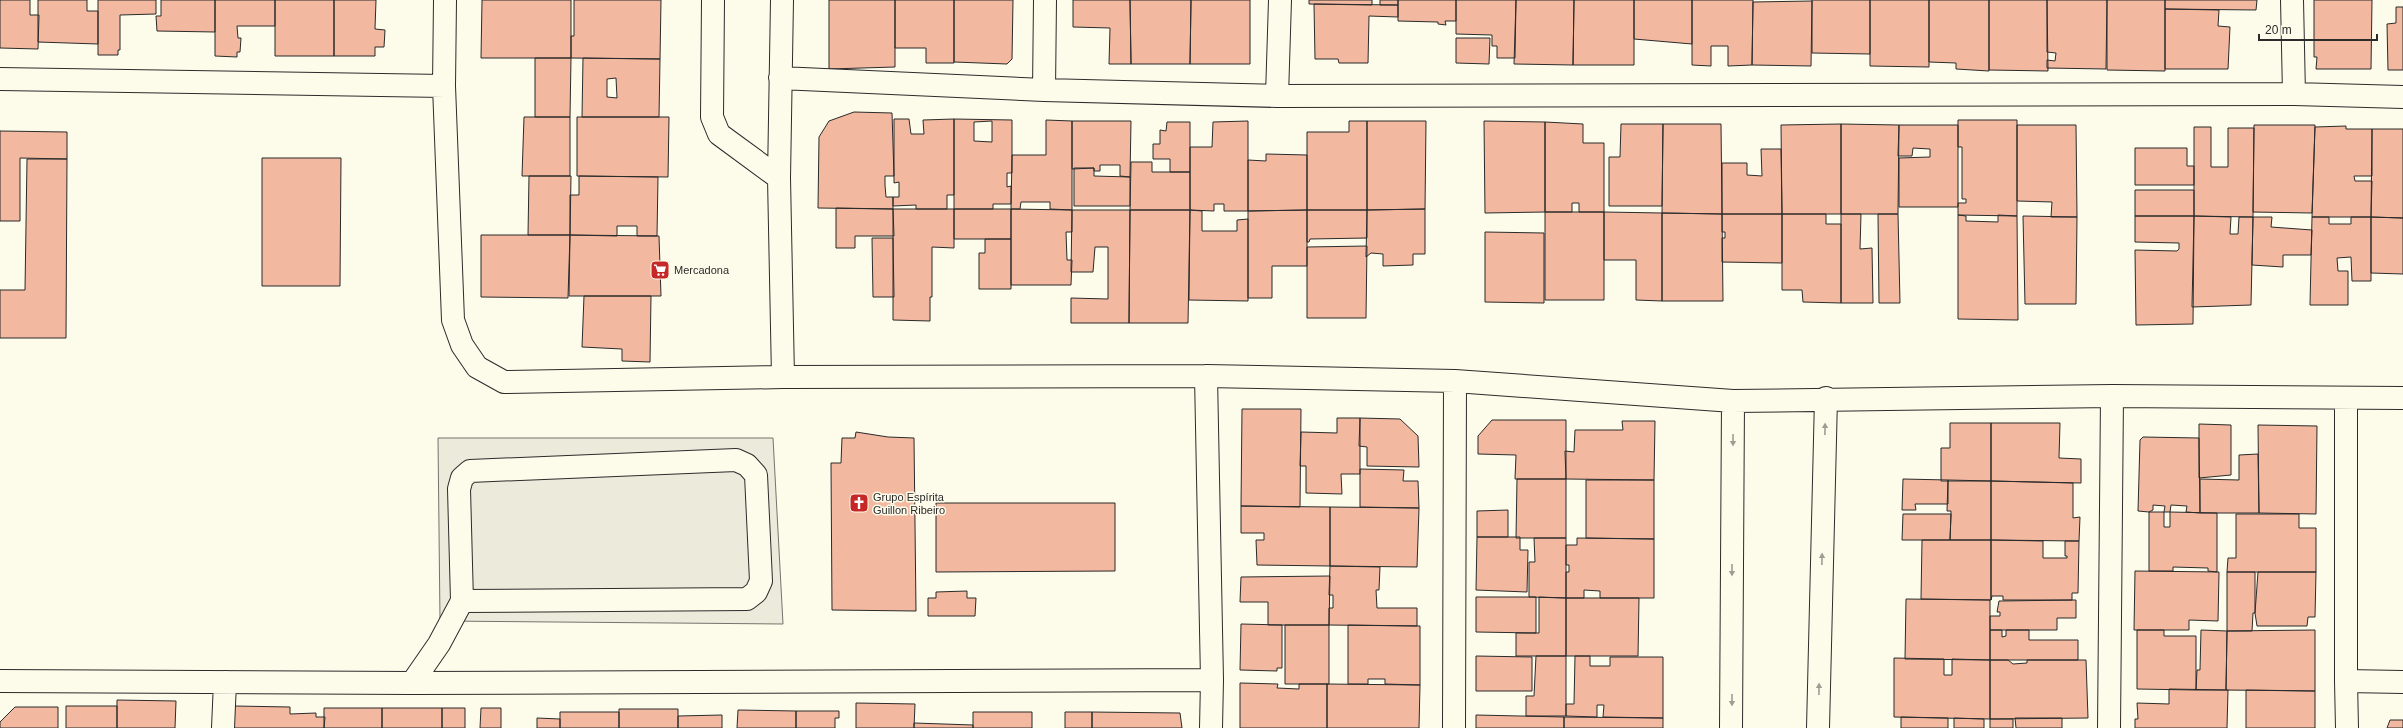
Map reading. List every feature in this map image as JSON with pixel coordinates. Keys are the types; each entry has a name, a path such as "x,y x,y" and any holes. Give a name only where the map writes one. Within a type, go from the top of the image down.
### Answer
{"street":[{"path":"445,0 444,86 453,320 462,345 477,367 504,382 783,377 1206,376 1455,380 1733,400 2112,396 2346,399 2403,398"},
{"path":"713,0 712,117 719,134 779,178"},
{"path":"782,0 779,178 783,377"},
{"path":"1044,90 1045,0"},
{"path":"1277,96 1280,0"},
{"path":"2292,0 2294,94"},
{"path":"780,78 1044,90 1277,96 2294,94 2403,97"},
{"path":"0,80 444,86"},
{"path":"1206,376 1212,680 1211,728"},
{"path":"1454,728 1455,380"},
{"path":"2110,728 2112,396"},
{"path":"1818,728 1826,398"},
{"path":"2346,399 2346,728"},
{"path":"1731,728 1733,400"},
{"path":"412,683 439,644 462,601 458,489 462,478 470,471 736,460 747,465 756,475 761,582 756,592 747,599 462,601"},
{"path":"0,681 412,683 1212,680"},
{"path":"2346,681 2403,682"},
{"path":"223,728 225,682"}],"shaded area":[{"path":"438,438 773,438 783,624 440,621"}],"building":[{"path":"0,0 30,0 30,15 39,15 38,49 0,48"},
{"path":"38,0 87,0 87,11 98,11 98,44 38,42"},
{"path":"98,0 156,0 156,14 120,15 120,50 118,50 118,55 98,55"},
{"path":"161,0 215,0 215,32 157,31 156,16 161,16"},
{"path":"215,0 275,0 275,26 237,26 238,38 241,38 240,52 237,52 237,57 215,56"},
{"path":"275,0 334,0 334,56 275,56"},
{"path":"334,0 376,0 375,29 385,30 384,47 375,47 375,56 334,56"},
{"path":"482,0 571,0 571,58 481,58"},
{"path":"574,0 661,0 660,59 571,58 571,36 574,36"},
{"path":"829,0 895,0 895,67 829,69"},
{"path":"895,0 954,0 954,63 926,63 926,48 895,48"},
{"path":"954,0 1013,0 1012,59 1007,64 954,62"},
{"path":"1073,0 1130,0 1131,64 1109,64 1110,28 1073,27"},
{"path":"1130,0 1191,0 1190,64 1131,64"},
{"path":"1191,0 1250,0 1250,64 1190,64"},
{"path":"1309,0 1372,0 1372,5 1309,4"},
{"path":"1380,0 1398,0 1398,5 1380,5"},
{"path":"1398,0 1456,0 1456,21 1445,21 1446,25 1438,24 1438,22 1398,21"},
{"path":"1456,0 1516,0 1515,58 1497,58 1497,46 1492,46 1492,35 1456,34"},
{"path":"1516,0 1574,0 1573,65 1514,64"},
{"path":"1574,0 1634,0 1634,65 1573,65"},
{"path":"1634,0 1692,0 1692,44 1634,39"},
{"path":"1692,0 1753,0 1752,65 1728,66 1728,46 1711,46 1711,66 1692,65"},
{"path":"1812,0 1870,0 1870,54 1812,53"},
{"path":"1870,0 1929,0 1929,67 1870,66"},
{"path":"1929,0 1989,0 1989,71 1956,69 1956,63 1929,62"},
{"path":"1989,0 2047,0 2048,71 1989,70"},
{"path":"2047,0 2107,0 2106,69 2047,68 2047,60 2055,61 2056,53 2047,52"},
{"path":"2107,0 2165,0 2165,71 2107,70"},
{"path":"2165,0 2257,0 2256,10 2165,9"},
{"path":"2314,0 2372,0 2371,69 2316,69 2317,57 2314,57"},
{"path":"1812,1 1811,66 1752,65 1753,2"},
{"path":"1314,4 1398,5 1398,17 1369,16 1368,63 1339,63 1338,59 1315,59"},
{"path":"2396,7 2403,7 2403,70 2388,70 2387,24 2396,23"},
{"path":"2165,9 2219,10 2218,26 2230,27 2228,69 2165,69"},
{"path":"1456,38 1490,38 1489,64 1456,63"},
{"path":"535,58 571,58 570,117 535,117"},
{"path":"583,58 660,59 659,117 582,117","holes":["616,78 617,98 607,97 607,79"]},
{"path":"854,112 892,113 894,176 885,176 885,185 886,197 893,197 893,209 818,208 819,137 829,121"},
{"path":"524,117 570,117 570,176 522,176"},
{"path":"577,117 669,117 668,177 577,176"},
{"path":"894,119 909,119 911,134 924,134 923,120 954,119 954,195 947,195 947,209 916,209 916,205 893,206 893,197 899,197 899,182 894,183"},
{"path":"954,119 1012,120 1012,173 1007,173 1007,187 1011,186 1011,204 993,204 993,209 954,209","holes":["992,121 992,142 974,141 974,122"]},
{"path":"1046,120 1072,121 1072,210 1050,209 1050,202 1021,202 1020,209 1011,209 1012,155 1046,155"},
{"path":"1958,120 2017,120 2017,216 1958,215 1958,203 1966,203 1966,199 1962,199 1962,147 1958,147"},
{"path":"1072,121 1131,121 1130,177 1120,176 1120,165 1100,165 1100,171 1094,171 1094,168 1072,169"},
{"path":"1248,121 1248,211 1224,211 1224,204 1214,204 1214,211 1190,210 1190,147 1212,147 1213,122"},
{"path":"1349,121 1367,121 1367,210 1307,210 1307,132 1349,132"},
{"path":"1367,121 1426,121 1425,209 1367,210"},
{"path":"1484,121 1545,122 1545,212 1485,213"},
{"path":"1167,122 1190,122 1190,172 1170,172 1170,159 1153,159 1153,144 1160,144 1160,130 1166,131"},
{"path":"1545,122 1583,124 1583,143 1604,143 1604,212 1579,212 1579,203 1572,203 1572,212 1545,212"},
{"path":"1621,124 1663,124 1662,206 1609,206 1609,157 1620,157"},
{"path":"1663,124 1721,124 1722,214 1662,213"},
{"path":"1841,124 1841,214 1782,214 1781,125"},
{"path":"1841,124 1899,125 1898,214 1841,214"},
{"path":"1899,125 1958,125 1958,207 1899,207 1899,158 1930,157 1930,149 1913,148 1912,156 1898,156"},
{"path":"2017,125 2076,125 2077,217 2051,217 2052,202 2017,201"},
{"path":"2254,125 2315,125 2312,213 2253,212"},
{"path":"2346,126 2346,129 2372,129 2372,176 2354,176 2355,181 2372,181 2371,217 2312,217 2315,127"},
{"path":"2194,127 2211,127 2211,167 2228,167 2228,128 2254,128 2253,217 2194,216"},
{"path":"2372,129 2403,129 2403,218 2371,217"},
{"path":"0,131 67,132 67,159 20,158 20,221 0,221"},
{"path":"2135,148 2187,148 2187,166 2194,166 2194,185 2135,185"},
{"path":"1761,149 1781,149 1782,214 1722,214 1722,163 1747,163 1747,175 1762,176"},
{"path":"1266,154 1307,155 1307,210 1248,211 1248,160 1266,161"},
{"path":"262,158 341,158 340,286 262,286"},
{"path":"27,159 67,159 66,338 0,338 0,290 25,290"},
{"path":"1131,162 1152,162 1152,172 1190,172 1190,210 1130,210"},
{"path":"1074,168 1094,168 1094,176 1130,177 1130,206 1074,206"},
{"path":"529,176 571,176 570,235 528,235"},
{"path":"579,176 658,177 657,236 637,236 637,226 617,226 617,236 570,235 570,195 579,195"},
{"path":"2135,190 2194,190 2194,216 2135,216"},
{"path":"836,208 893,209 894,236 855,236 855,248 836,248"},
{"path":"893,209 954,209 954,248 932,247 932,297 930,297 930,321 893,320"},
{"path":"954,209 1011,209 1011,239 954,239"},
{"path":"1011,209 1072,210 1072,232 1066,232 1067,260 1072,260 1071,285 1011,285"},
{"path":"1425,209 1425,254 1413,254 1413,265 1383,266 1383,254 1371,253 1366,257 1367,210"},
{"path":"1072,210 1130,210 1129,323 1071,323 1071,298 1108,299 1108,247 1095,247 1093,272 1071,272"},
{"path":"1130,210 1190,210 1188,323 1129,323"},
{"path":"1190,210 1202,211 1202,231 1237,231 1237,220 1248,219 1248,301 1189,300"},
{"path":"1307,210 1367,210 1367,238 1310,239 1309,242 1307,242"},
{"path":"1307,210 1307,266 1272,266 1272,298 1248,298 1248,211"},
{"path":"1545,212 1604,212 1604,300 1545,300"},
{"path":"1604,212 1662,213 1662,301 1636,300 1636,260 1604,260"},
{"path":"1662,213 1722,214 1723,301 1662,301"},
{"path":"1722,214 1782,214 1782,263 1722,262 1722,238 1725,238 1725,232 1722,232"},
{"path":"1782,214 1826,214 1826,224 1841,224 1841,303 1803,302 1802,290 1782,290"},
{"path":"1841,214 1861,214 1860,249 1872,248 1873,303 1841,303"},
{"path":"1878,214 1898,214 1900,303 1879,303"},
{"path":"1958,215 1966,216 1966,221 1998,222 1998,215 2017,216 2018,320 1958,319"},
{"path":"2023,216 2077,217 2076,304 2025,304"},
{"path":"2135,216 2194,216 2193,324 2136,325 2135,250 2177,251 2179,249 2179,243 2135,242"},
{"path":"2194,216 2231,217 2230,234 2238,234 2239,217 2253,217 2251,305 2192,307"},
{"path":"2253,217 2272,217 2271,227 2312,230 2311,255 2283,255 2283,267 2252,265"},
{"path":"2312,217 2329,217 2329,224 2351,224 2351,217 2371,217 2371,281 2352,281 2351,257 2337,258 2338,271 2348,271 2348,305 2310,305"},
{"path":"2371,217 2403,218 2403,274 2371,273"},
{"path":"1485,232 1544,233 1544,303 1485,302"},
{"path":"481,235 570,235 568,298 481,297"},
{"path":"570,235 659,236 661,296 569,296"},
{"path":"872,238 893,238 894,297 873,297"},
{"path":"985,239 1011,239 1011,289 979,289 979,253 985,253"},
{"path":"1367,246 1366,318 1307,318 1307,247"},
{"path":"584,296 651,296 650,362 622,361 622,349 582,347"},
{"path":"1242,409 1301,409 1300,507 1241,506"},
{"path":"1337,418 1360,418 1360,474 1341,474 1342,494 1306,493 1306,466 1300,466 1301,432 1337,433"},
{"path":"1360,418 1400,419 1418,436 1419,467 1367,466 1367,447 1359,446"},
{"path":"1492,420 1566,420 1566,479 1515,479 1516,455 1478,454 1478,436"},
{"path":"1622,421 1655,421 1654,480 1566,479 1565,451 1574,452 1575,430 1623,430"},
{"path":"1950,423 1991,423 1991,481 1941,481 1941,448 1950,448"},
{"path":"1991,423 2060,423 2059,458 2081,459 2081,483 1991,481"},
{"path":"2199,424 2231,425 2231,475 2199,478"},
{"path":"2258,425 2317,426 2316,514 2259,513"},
{"path":"856,432 888,437 914,438 916,611 832,610 831,463 841,463 842,438 855,438"},
{"path":"2143,437 2199,438 2200,513 2186,512 2187,506 2171,505 2170,512 2164,512 2165,506 2153,505 2153,510 2149,512 2138,511 2140,440"},
{"path":"2258,454 2259,513 2200,513 2200,479 2239,480 2239,455"},
{"path":"1360,469 1404,470 1403,481 1418,481 1419,508 1360,507"},
{"path":"1517,479 1566,479 1566,538 1516,538"},
{"path":"1903,479 1948,480 1948,504 1915,504 1916,510 1902,510"},
{"path":"1586,480 1654,480 1654,539 1586,538"},
{"path":"1948,480 1991,481 1991,540 1950,540 1951,511 1947,511"},
{"path":"1991,481 2073,483 2073,518 2080,517 2079,541 1991,540"},
{"path":"936,503 1115,503 1115,571 936,572"},
{"path":"1241,506 1330,507 1330,566 1257,565 1256,540 1264,540 1264,533 1241,533"},
{"path":"1330,507 1419,508 1417,567 1330,566"},
{"path":"1508,510 1508,537 1477,537 1477,511"},
{"path":"2149,512 2164,512 2164,527 2170,527 2170,512 2217,513 2217,572 2208,571 2208,568 2173,567 2173,571 2149,571"},
{"path":"1903,514 1951,514 1950,540 1902,540"},
{"path":"2236,514 2299,514 2299,528 2316,528 2316,572 2227,572 2228,558 2236,558"},
{"path":"1477,537 1520,537 1520,550 1528,550 1527,592 1476,590"},
{"path":"1534,538 1566,538 1566,598 1529,597 1529,562 1535,562"},
{"path":"1577,538 1654,539 1654,598 1600,598 1600,591 1584,590 1584,598 1566,598 1566,572 1569,572 1569,565 1566,565 1566,545 1577,545"},
{"path":"1922,540 1991,540 1991,600 1921,599"},
{"path":"1991,540 2043,541 2043,558 2067,558 2067,556 2065,556 2065,541 2079,541 2078,593 2072,593 2072,600 2003,600 2003,596 1992,596 1991,600"},
{"path":"1330,566 1380,567 1379,590 1376,590 1377,608 1417,608 1417,626 1329,625 1329,608 1333,608 1333,595 1329,595"},
{"path":"2135,571 2219,572 2218,621 2189,620 2189,630 2134,630"},
{"path":"2227,572 2255,572 2255,613 2253,613 2252,631 2227,631"},
{"path":"2258,572 2316,572 2315,617 2308,617 2307,626 2257,626 2255,613"},
{"path":"1330,576 1329,625 1268,625 1268,602 1240,602 1241,577"},
{"path":"967,591 967,598 976,598 975,616 928,616 928,598 936,598 936,592"},
{"path":"1476,597 1536,597 1536,633 1476,632"},
{"path":"1539,597 1566,598 1566,656 1516,656 1516,633 1539,633"},
{"path":"1566,598 1639,598 1638,656 1566,656"},
{"path":"1906,599 1990,600 1990,660 1905,659"},
{"path":"2076,600 2076,618 2057,618 2057,630 1990,630 1990,616 2000,616 2000,612 1997,612 1999,601"},
{"path":"1241,624 1282,625 1282,668 1277,668 1277,671 1240,670"},
{"path":"1285,625 1329,625 1329,684 1285,684"},
{"path":"1348,625 1420,626 1420,685 1385,684 1385,679 1368,679 1368,684 1348,684"},
{"path":"1990,630 2002,630 2002,637 2006,636 2006,630 2029,630 2029,640 2078,640 2078,660 1990,660"},
{"path":"2137,630 2164,630 2164,636 2196,636 2196,690 2137,689"},
{"path":"2201,630 2227,631 2226,690 2196,690 2197,670 2200,670"},
{"path":"2315,630 2315,691 2226,690 2227,631"},
{"path":"1476,656 1532,657 1532,691 1476,691"},
{"path":"1536,656 1566,656 1566,716 1526,716 1526,696 1534,696"},
{"path":"1575,656 1590,656 1590,666 1610,666 1610,657 1663,657 1663,718 1603,717 1604,705 1597,705 1597,717 1566,716 1566,704 1574,704"},
{"path":"1894,658 1944,659 1944,675 1952,675 1952,659 1990,660 1990,719 1894,717"},
{"path":"1990,660 2008,660 2013,664 2027,663 2027,660 2086,660 2088,718 1990,719"},
{"path":"1240,683 1278,684 1277,688 1299,689 1299,684 1327,684 1327,728 1240,728"},
{"path":"1327,684 1420,685 1419,728 1327,728"},
{"path":"2169,689 2228,690 2227,728 2135,728 2135,719 2138,719 2137,703 2169,704"},
{"path":"2246,690 2315,691 2315,728 2246,728"},
{"path":"117,700 176,701 175,728 117,728"},
{"path":"856,703 915,704 914,728 856,728"},
{"path":"66,706 117,706 117,728 66,728"},
{"path":"234,706 290,707 290,714 316,713 316,717 325,717 324,728 234,728"},
{"path":"15,707 58,707 58,728 0,728 0,722"},
{"path":"324,708 382,708 382,728 324,728"},
{"path":"382,708 442,708 442,728 382,728"},
{"path":"442,708 465,708 465,728 442,728"},
{"path":"481,708 501,708 501,728 480,728"},
{"path":"619,709 678,709 678,728 619,728"},
{"path":"738,710 796,711 796,728 737,728"},
{"path":"796,711 839,711 839,718 835,718 835,728 796,728"},
{"path":"560,712 619,712 619,728 560,728"},
{"path":"973,712 1032,712 1032,728 973,728"},
{"path":"1065,712 1092,712 1092,728 1065,728"},
{"path":"1092,712 1180,713 1182,728 1092,728"},
{"path":"722,715 722,728 678,728 678,716"},
{"path":"1476,715 1564,717 1564,728 1476,728"},
{"path":"1564,717 1663,718 1663,728 1564,728"},
{"path":"1901,717 1948,718 1948,728 1901,728"},
{"path":"537,718 560,719 560,728 537,728"},
{"path":"1954,718 1984,719 1984,728 1954,728"},
{"path":"2015,718 2062,718 2062,728 2016,728"},
{"path":"1990,719 2013,719 2013,728 1990,728"},
{"path":"2390,720 2403,720 2403,728 2387,728"},
{"path":"914,723 973,725 973,728 914,728"}],"place":[{"name":"Mercadona","path":"660,270"},
{"name":"Grupo Espírita Guillon Ribeiro","path":"859,503"}]}
